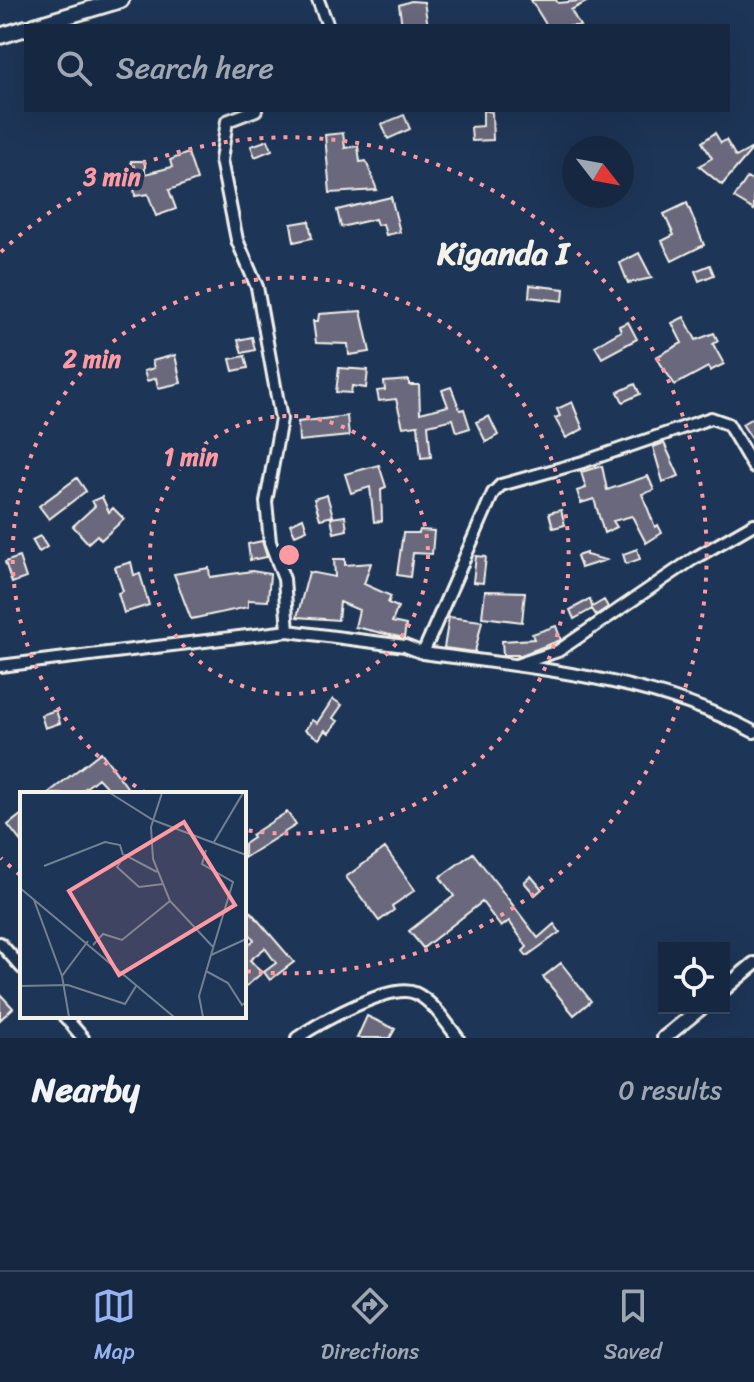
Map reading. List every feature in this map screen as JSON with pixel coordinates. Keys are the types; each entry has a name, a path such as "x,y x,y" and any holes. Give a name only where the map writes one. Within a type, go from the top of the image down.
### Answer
{"main road":[{"path":"41,24 121,0"},
{"path":"0,36 24,29"}],"street":[{"path":"318,0 327,24"},
{"path":"251,112 227,121 221,160 237,240 257,287 281,419 266,502 270,542 284,579 288,631"},
{"path":"423,653 493,493 501,485 583,462 711,418 728,424 754,468"},
{"path":"514,665 558,651 693,559 754,524"},
{"path":"0,666 288,631 405,646 423,653 514,665 674,698 754,732"},
{"path":"0,943 20,966"},
{"path":"730,984 754,964"},
{"path":"297,1038 321,1021 400,989 415,993 429,1003 458,1038"},
{"path":"664,1038 694,1014"},
{"path":"66,1018 83,1038"}],"building":[{"path":"531,0 556,0 558,3 590,0 571,10 579,24 546,24"},
{"path":"411,1 424,2 428,24 402,24 399,5"},
{"path":"483,112 492,112 493,140 472,141 471,127 483,126"},
{"path":"404,115 410,129 388,139 382,124"},
{"path":"343,133 345,148 358,146 360,162 366,161 377,190 330,193 325,135"},
{"path":"715,133 721,143 726,140 736,157 754,147 722,185 699,166 712,158 702,142"},
{"path":"268,140 272,150 255,157 251,146"},
{"path":"188,153 197,180 169,190 176,209 156,216 148,194 135,196 131,161 145,161 145,174 172,167 170,160"},
{"path":"747,178 754,182 754,210 734,198"},
{"path":"391,197 400,232 386,235 383,224 377,225 375,219 341,227 337,210"},
{"path":"687,203 704,245 672,261 662,241 674,235 664,214"},
{"path":"309,221 312,238 294,242 291,224"},
{"path":"639,253 652,278 628,283 620,263"},
{"path":"710,265 714,275 699,281 695,271"},
{"path":"530,285 564,289 563,301 529,297"},
{"path":"361,311 370,352 349,355 348,344 316,343 313,321 318,321 319,314"},
{"path":"684,317 696,340 714,333 718,341 713,344 724,364 710,371 708,367 675,385 656,357 682,343 672,323"},
{"path":"628,322 637,339 602,358 595,346 621,331 619,326"},
{"path":"252,337 255,350 242,353 238,340"},
{"path":"175,355 181,383 158,388 156,378 147,381 144,371 154,368 152,361"},
{"path":"245,356 248,368 233,371 230,359"},
{"path":"339,368 368,370 366,388 352,386 351,393 336,392"},
{"path":"409,380 409,385 419,385 420,413 448,406 442,390 451,387 460,410 464,409 470,428 457,432 453,419 428,425 431,457 421,458 418,425 403,427 396,399 379,401 377,391 385,390 384,382"},
{"path":"635,384 640,394 623,402 618,392"},
{"path":"572,402 583,429 566,438 555,418 560,416 557,409"},
{"path":"347,416 349,436 299,441 298,422"},
{"path":"489,416 498,435 486,442 476,422"},
{"path":"754,417 754,442 742,424"},
{"path":"664,443 679,476 663,482 653,447"},
{"path":"379,465 386,487 381,489 382,521 374,522 370,487 351,493 345,474"},
{"path":"602,466 607,490 648,476 654,490 642,494 655,527 658,525 662,533 646,543 632,516 613,521 617,527 604,533 594,499 581,503 577,491 586,488 581,472"},
{"path":"77,478 86,491 49,519 39,506"},
{"path":"327,495 333,516 320,519 314,499"},
{"path":"102,497 109,512 113,508 124,519 101,540 97,535 88,543 73,526 95,506 92,501"},
{"path":"561,510 565,525 553,528 549,513"},
{"path":"345,516 347,530 334,533 331,518"},
{"path":"303,518 307,530 295,535 290,524"},
{"path":"420,530 434,531 432,554 413,553 410,577 397,575 403,533 419,533"},
{"path":"40,536 47,547 39,552 32,540"},
{"path":"262,541 267,557 250,560 248,544"},
{"path":"637,549 640,559 626,564 623,554"},
{"path":"586,553 606,560 581,568 577,556"},
{"path":"476,556 486,557 483,583 473,582"},
{"path":"19,557 26,578 12,583 5,562"},
{"path":"334,559 345,559 345,565 371,563 364,584 391,596 388,603 398,607 392,622 406,625 404,638 355,627 359,610 340,602 338,620 297,617 309,572 335,577"},
{"path":"131,562 134,575 140,574 149,605 124,613 118,593 123,591 115,567"},
{"path":"209,568 210,577 252,571 270,574 268,601 248,600 248,607 191,619 174,574"},
{"path":"485,591 525,592 522,622 482,617"},
{"path":"590,599 592,607 604,600 608,607 596,615 592,609 574,619 570,610"},
{"path":"449,617 482,621 475,652 444,648"},
{"path":"556,626 561,640 521,655 503,655 502,641 534,639 532,634"},
{"path":"333,699 342,705 333,718 338,721 329,733 325,730 319,739 305,730 312,720 317,723"},
{"path":"56,710 60,723 45,728 41,715"},
{"path":"101,752 131,792 111,792 98,778 80,792 50,792"},
{"path":"287,812 296,825 246,857 246,843 253,838 251,835"},
{"path":"20,816 20,840 8,825"},
{"path":"385,848 415,890 392,906 394,910 379,921 346,877"},
{"path":"473,853 538,938 554,924 560,932 527,956 523,951 527,947 509,921 501,927 482,902 423,948 409,931 454,896 440,877"},
{"path":"531,876 542,889 535,895 524,882"},
{"path":"250,911 294,962 270,980 264,972 276,963 265,948 250,960 262,973 246,986 246,946 254,940 246,929 246,914"},
{"path":"561,963 591,1001 574,1015 543,977"},
{"path":"0,994 13,1008 0,1020"},
{"path":"367,1016 395,1029 390,1038 357,1038"}],"district":[{"name":"Kiganda I","path":"503,253"}]}
